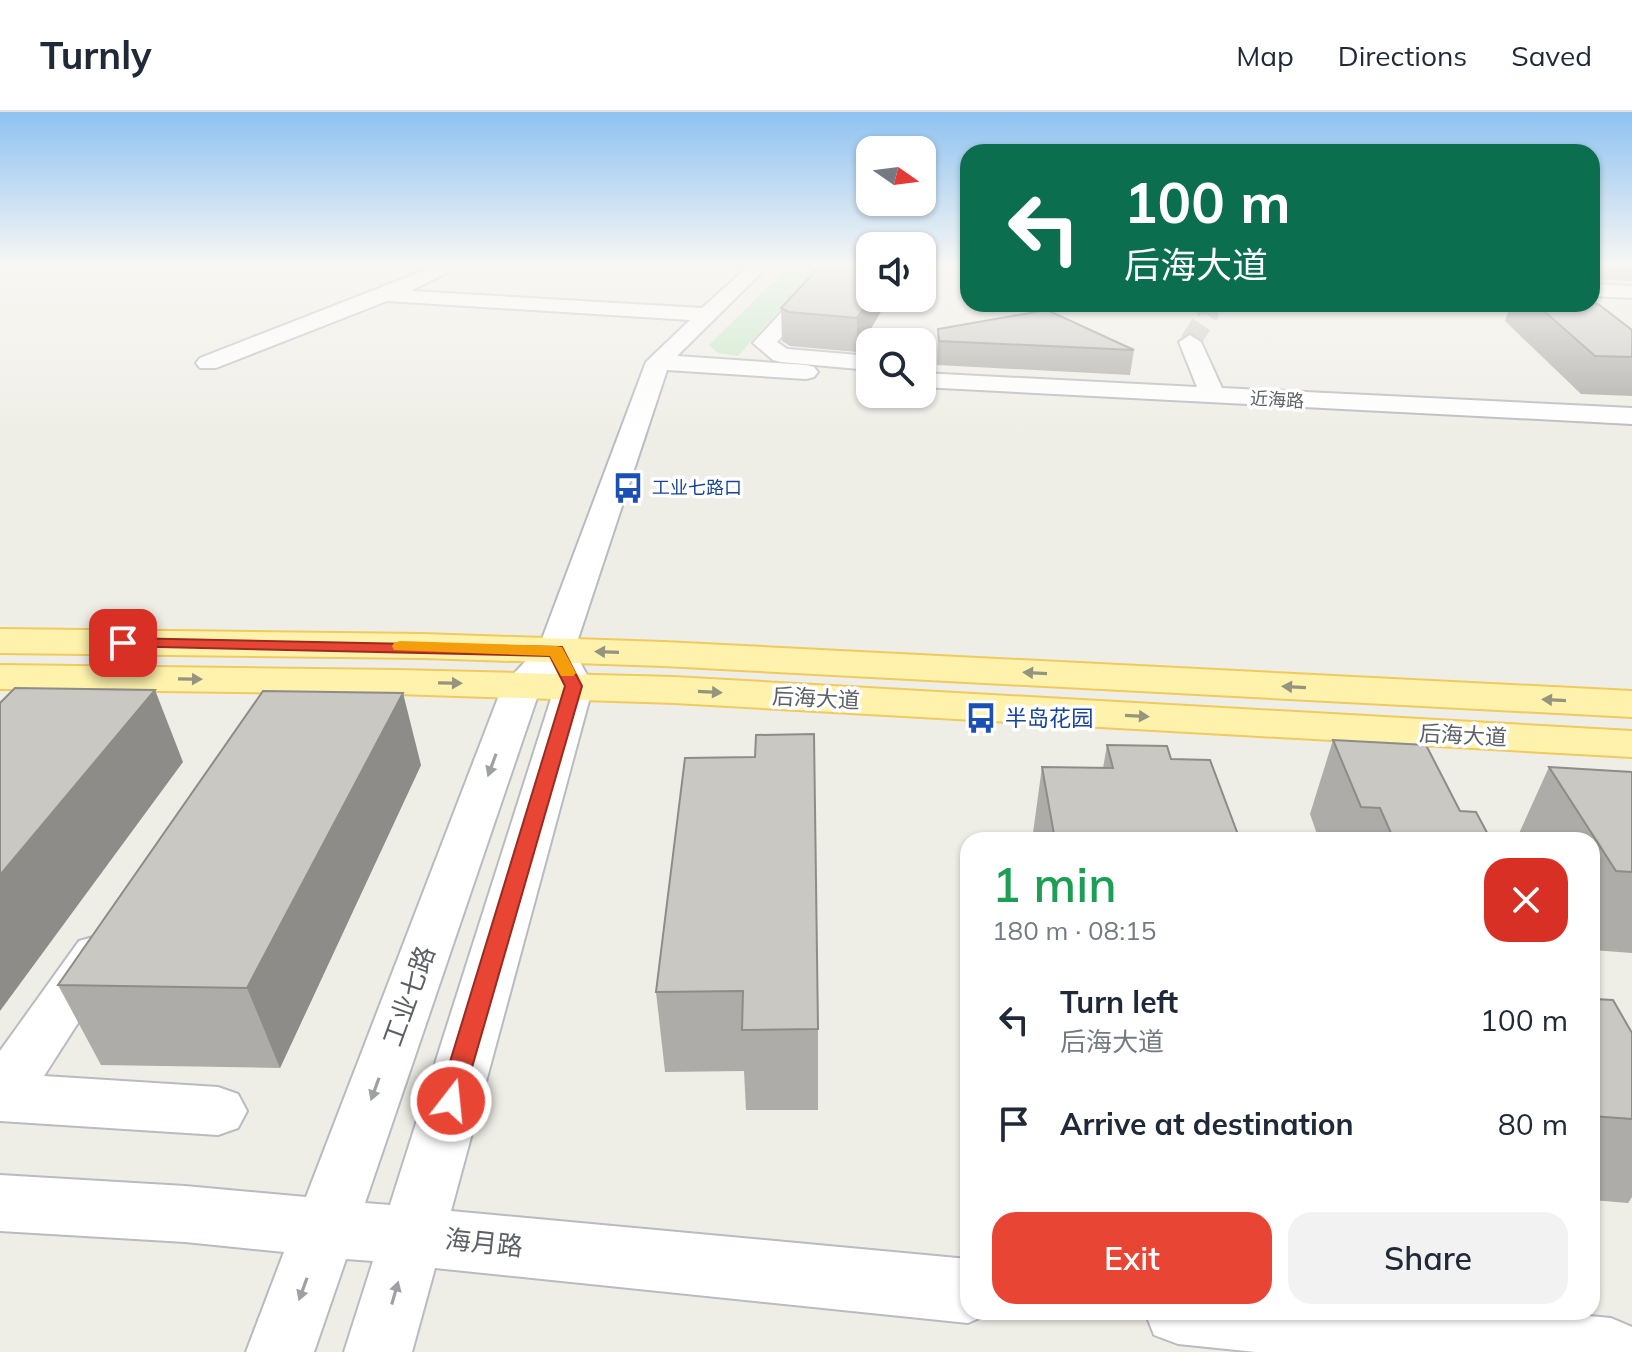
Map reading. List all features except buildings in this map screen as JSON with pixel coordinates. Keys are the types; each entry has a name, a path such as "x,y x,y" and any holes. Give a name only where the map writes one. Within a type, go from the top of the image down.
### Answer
{"main road":[{"name":"后海大道","path":"0,641 565,668 1632,704"},
{"name":"后海大道","path":"565,668 1632,744"},
{"path":"0,677 522,685"}],"street":[{"path":"208,363 312,323"},
{"name":"工业七路","path":"378,1352 565,668 658,362 698,323"},
{"path":"782,323 764,343 781,355 856,362"},
{"path":"1190,342 1214,397"},
{"path":"658,362 856,376"},
{"path":"936,369 1156,380 1161,394"},
{"name":"近海路","path":"936,381 1632,416"},
{"path":"1520,387 1544,411"},
{"name":"工业七路","path":"280,1352 522,685 565,668"},
{"path":"0,1097 122,916"},
{"path":"0,1097 218,1111"},
{"name":"海月路","path":"0,1203 185,1214 960,1290"},
{"path":"1215,1320 1299,1338 1611,1352"}],"green space":[{"path":"731,323 768,323 738,356 718,353 709,345"}],"tunnel":[{"path":"1190,342 1202,323"}],"slow traffic":[{"path":"400,646 556,651 567,673"}],"place":[{"name":"工业七路口","path":"628,488"},
{"name":"半岛花园","path":"981,718"}],"route":[{"path":"123,643 423,646 556,651 574,686 451,1101"}]}
